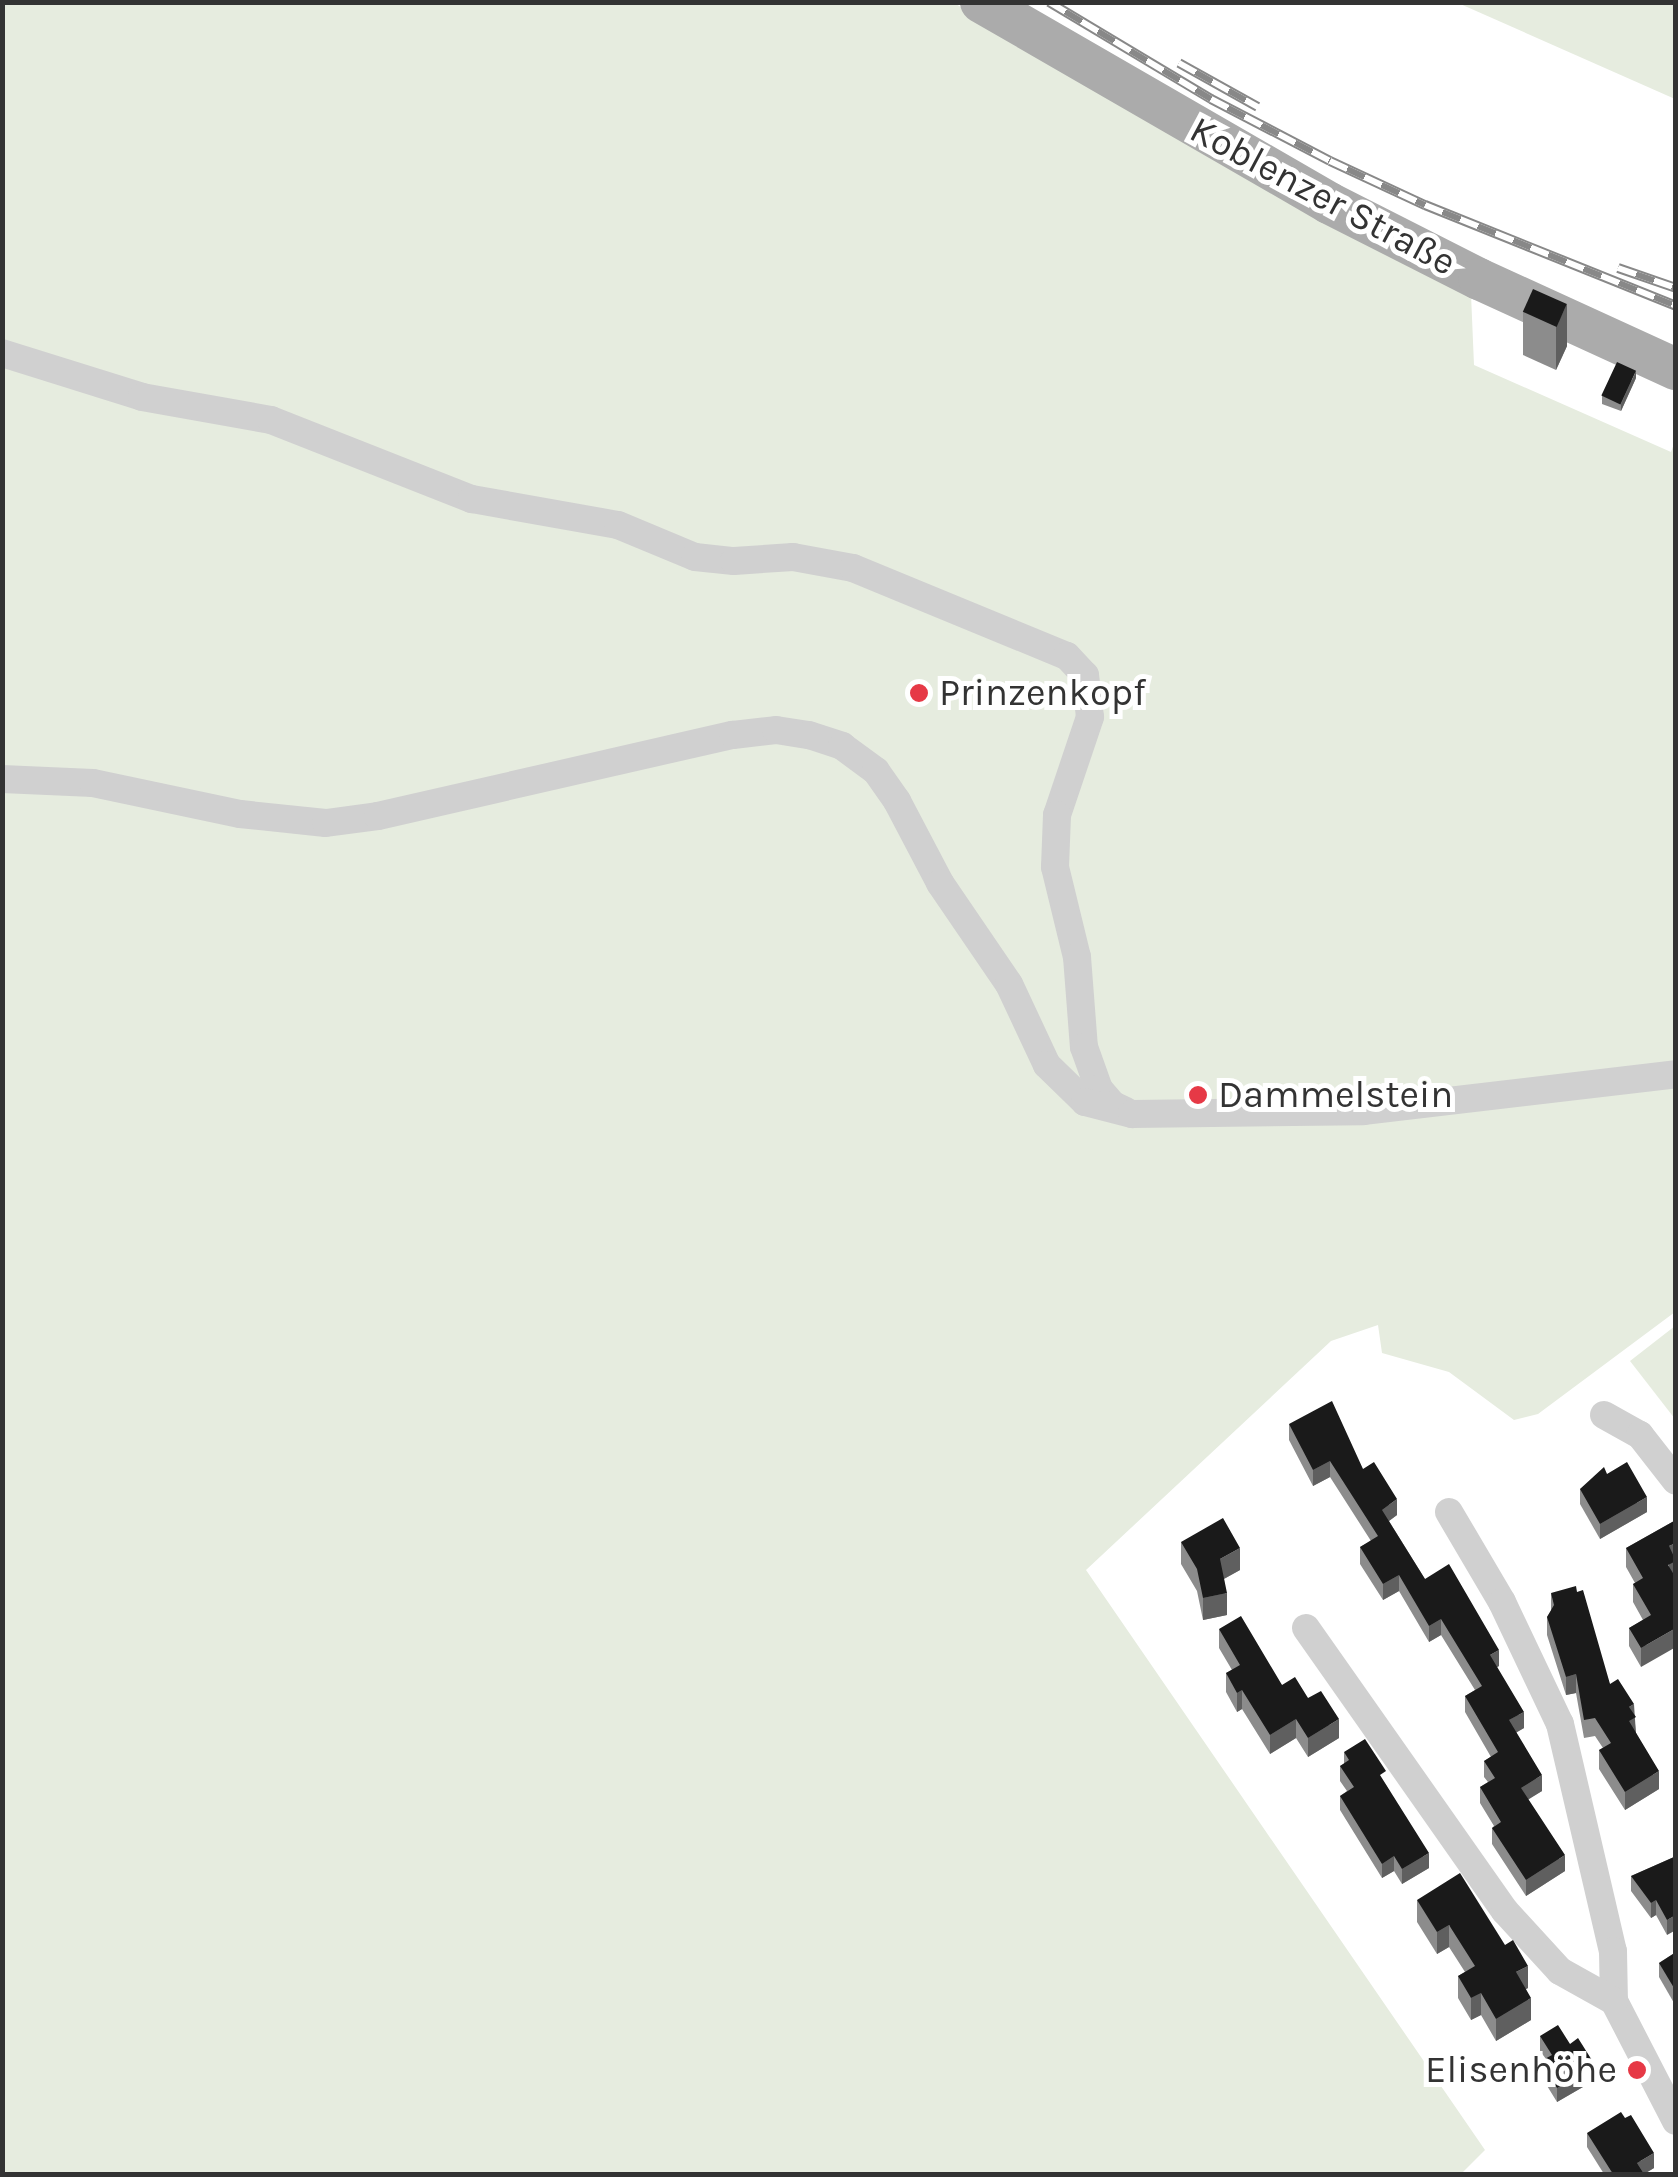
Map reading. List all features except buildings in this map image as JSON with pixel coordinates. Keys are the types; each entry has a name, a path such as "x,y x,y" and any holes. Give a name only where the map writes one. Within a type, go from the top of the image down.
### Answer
{"main road":[{"name":"Koblenzer Straße","path":"981,2 1328,203 1479,279 1676,369"}],"street":[{"path":"2,353 142,397 271,420 472,499 618,524 696,557 734,561 793,558 854,568 1067,656 1086,675 1091,700 1085,734 1057,815 1055,867 1077,957 1087,1058 1100,1089 1113,1105 1132,1114"},
{"path":"2,779 93,784 240,814 326,823 378,816 758,731 826,738 876,771 898,801 940,883 1008,984 1058,1081 1085,1102 1132,1114 1381,1110 1676,1074"},
{"path":"1604,1415 1640,1435 1676,1481"},
{"path":"1449,1512 1502,1602 1560,1724 1613,1951 1614,2000 1676,2121"},
{"path":"1306,1628 1505,1911 1560,1971 1614,2000"}],"shaded area":[{"path":"3,3 954,3 1283,194 1471,294 1474,365 1671,452 1675,441 1675,1312 1538,1414 1514,1420 1449,1372 1382,1353 1378,1325 1331,1341 1086,1570 1485,2150 1461,2174 3,2174"},
{"path":"1458,3 1675,3 1675,99"},
{"path":"1675,1326 1675,1419 1630,1361"}],"railway":[{"path":"1049,2 1211,99 1330,161 1425,205 1676,306"},
{"path":"1179,63 1258,107"},
{"path":"1618,268 1676,288"}],"place":[{"name":"Prinzenkopf","path":"919,693"},
{"name":"Dammelstein","path":"1198,1095"},
{"name":"Elisenhöhe","path":"1637,2070"}]}
